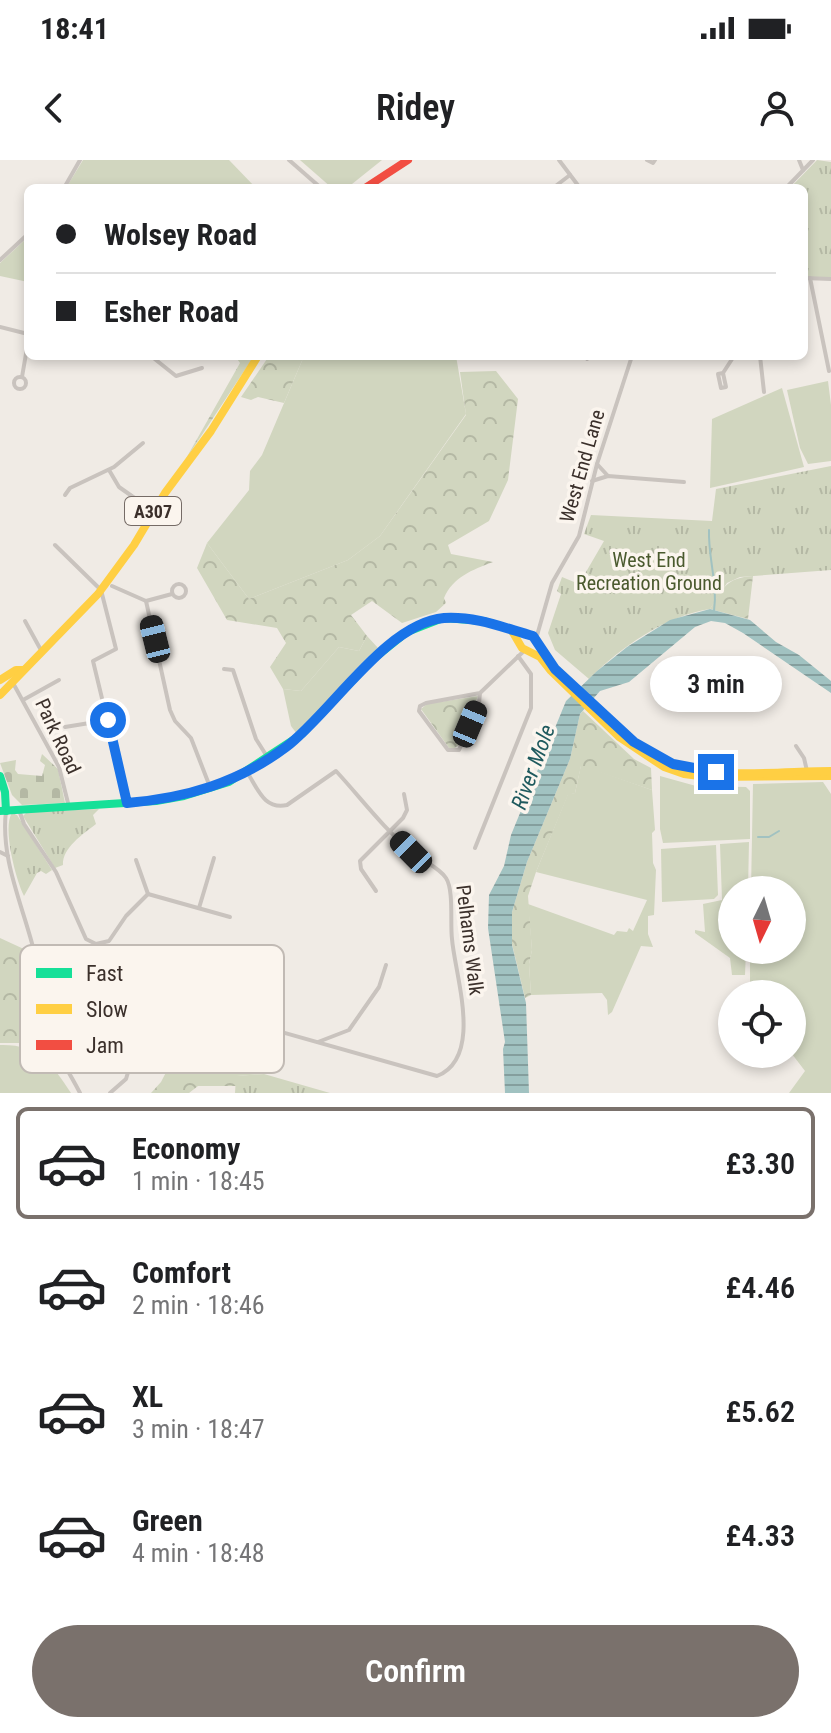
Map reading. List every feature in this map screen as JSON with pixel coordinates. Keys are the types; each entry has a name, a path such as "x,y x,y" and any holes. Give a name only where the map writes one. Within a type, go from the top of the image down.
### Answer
{"main road":[{"path":"371,184 408,160"},
{"name":"A307","path":"0,695 100,592 211,431 255,360"},
{"path":"6,797 2,810 69,807 169,799 229,782 302,734 371,661 415,627 443,618 484,621 533,637 575,691"},
{"path":"511,630 523,650 540,657 641,753 661,765 684,774 714,777 831,773"},
{"path":"523,650 533,637"},
{"path":"523,650 536,648 533,637"},
{"name":"A307","path":"0,680 16,670 23,670"},
{"path":"595,711 640,746 679,766 716,772 831,773"},
{"path":"0,776 6,797 19,810"}],"street":[{"path":"66,184 80,160"},
{"path":"289,160 316,184"},
{"path":"559,160 577,184"},
{"path":"647,160 653,163 655,160"},
{"path":"799,160 803,170"},
{"path":"790,184 813,160"},
{"path":"558,184 570,175"},
{"path":"0,260 24,238"},
{"path":"808,278 831,279"},
{"path":"808,282 829,371"},
{"path":"0,327 24,333"},
{"path":"22,377 25,360"},
{"path":"156,360 176,376 202,368"},
{"name":"West End Lane","path":"533,637 552,583 579,536 592,481 631,360"},
{"path":"723,373 731,360"},
{"path":"760,360 764,392"},
{"path":"65,495 70,488 123,461 143,443"},
{"path":"597,464 608,476"},
{"path":"109,470 119,487 153,511"},
{"path":"592,481 608,476 684,482"},
{"path":"55,545 100,592 116,649 93,661 127,803"},
{"path":"112,586 146,601 172,594"},
{"path":"146,601 170,710 175,721 191,738 210,787"},
{"path":"25,621 42,652"},
{"path":"475,848 531,708 531,674 523,650 480,693 420,706 419,711 448,750 459,750 479,703 480,693"},
{"path":"224,669 233,670 256,739 268,758"},
{"path":"23,700 59,680"},
{"name":"Park Road","path":"12,682 59,767 69,807"},
{"path":"65,727 108,720"},
{"path":"796,746 804,758 807,771"},
{"name":"Pelhams Walk","path":"247,772 268,804 277,807 287,805 336,771 358,799 411,852 445,876 449,885 452,941 462,997 461,1047 456,1063 437,1076 318,1042"},
{"path":"376,891 361,869 360,861 403,818 407,810 404,794"},
{"path":"2,810 8,856 32,945"},
{"path":"19,810 24,824 56,872 82,935 96,944 109,941"},
{"path":"0,852 8,856"},
{"path":"199,908 214,858"},
{"path":"136,860 148,894"},
{"path":"148,894 230,917"},
{"path":"108,945 126,916 148,894"},
{"path":"284,1032 318,1042 349,1030 379,987 386,965"},
{"path":"70,1073 80,1093"},
{"path":"110,1093 126,1079 128,1073"}],"green space":[{"path":"83,160 229,160 252,184 68,184"},
{"path":"300,160 382,160 352,184 327,184"},
{"path":"817,160 831,162 831,277 808,278 808,184 794,184"},
{"path":"24,241 24,281 0,276 0,263"},
{"path":"238,360 251,360 184,462 240,363"},
{"path":"266,360 302,360 284,403 241,397"},
{"path":"302,360 457,360 466,414 380,536 348,560 249,599 207,543 249,490 250,471 262,455"},
{"path":"496,371 518,399 508,480 489,521 448,545 451,554 493,562 458,579 444,598 446,603 436,612 402,623 372,601 351,615 367,636 359,651 339,647 301,691 283,689 270,667 286,643 277,628 227,620 197,568 207,543 249,599 348,560 380,536 466,415 460,372"},
{"path":"828,381 831,461 808,464 800,448 787,390"},
{"path":"782,388 804,467 710,488 712,419"},
{"name":"West End Recreation Ground","path":"831,466 831,570 740,577 727,583 710,609 660,626 615,656 589,679 555,650 548,633 561,594 557,591 562,577 579,584 604,541 584,534 591,515 712,521 716,489"},
{"path":"753,576 748,619 710,609 727,585"},
{"path":"367,636 378,648 297,734 291,726 283,689 301,691 339,647 359,651"},
{"path":"478,696 459,745 449,748 421,709 427,704"},
{"path":"583,711 634,759 651,768 652,790 581,766 575,793 568,795 528,896 531,995 525,998 512,944 512,912 527,862 570,759"},
{"path":"42,754 58,769 65,803 22,805 12,795 0,763 16,760 15,770 18,774 42,776 45,765 40,761"},
{"path":"581,765 652,790 655,830 652,833 653,863 656,870 654,915 648,916 648,934 653,947 641,946 608,1015 607,1000 602,993 531,995 529,964 532,950 528,904 614,935 617,931 627,932 629,928 633,931 647,900 536,872 568,794 575,793"},
{"path":"660,776 696,786 746,787 750,791 750,839 663,843"},
{"path":"823,782 831,794 831,1093 789,1093 805,1071 803,1068 806,1068 806,980 750,980 750,964 806,964 806,876 751,876 753,784"},
{"path":"99,809 93,815 96,824 70,847 63,865 55,868 23,816 27,812"},
{"path":"12,813 17,815 52,870 46,874 41,871 37,873 24,896 9,841"},
{"path":"749,842 748,876 721,876 720,844"},
{"path":"716,845 718,895 714,899 662,902 661,849"},
{"path":"718,901 718,949 695,933 695,930 705,932 703,904"},
{"path":"0,938 20,947 20,1043 0,1043"},
{"path":"731,964 745,964 745,975 732,975"},
{"path":"0,1045 20,1047 20,1073 57,1073 71,1093 0,1093"},
{"path":"166,1073 264,1074 237,1076 236,1086 198,1086 189,1093 151,1093"},
{"path":"264,1074 330,1093 235,1093 236,1076"}],"water":[{"path":"710,609 750,620 831,681 831,693 743,633 725,623 711,621 695,627 629,682 600,691 580,714 570,759 527,862 512,912 512,945 526,1003 529,1093 505,1093 505,1042 488,928 489,895 504,866 511,835 566,701 627,647 670,620"}],"waterway":[{"path":"709,530 714,611"},
{"path":"758,837 769,837 779,831"}],"traffic: fast":[{"path":"0,811 156,801 229,782 302,734 371,661 407,632 443,618 484,621 533,636 555,669 566,679"},
{"path":"0,776 6,811"}],"traffic: slow":[{"path":"0,695 98,594 134,545 165,493 211,431 255,360"},
{"path":"512,631 522,648 540,657 619,737 664,767 707,777 831,776"},
{"path":"0,680 16,670 23,670"},
{"path":"566,679 628,737 672,763 728,773 831,771"}],"traffic: jam":[{"path":"371,184 408,160"}],"route":[{"path":"108,720 127,803 184,796 229,782 286,747 330,707 371,661 415,627 443,618 472,619 533,636 555,669 621,732 651,753 679,766 716,772"}],"water label":[{"name":"River Mole","path":"533,767"}]}
